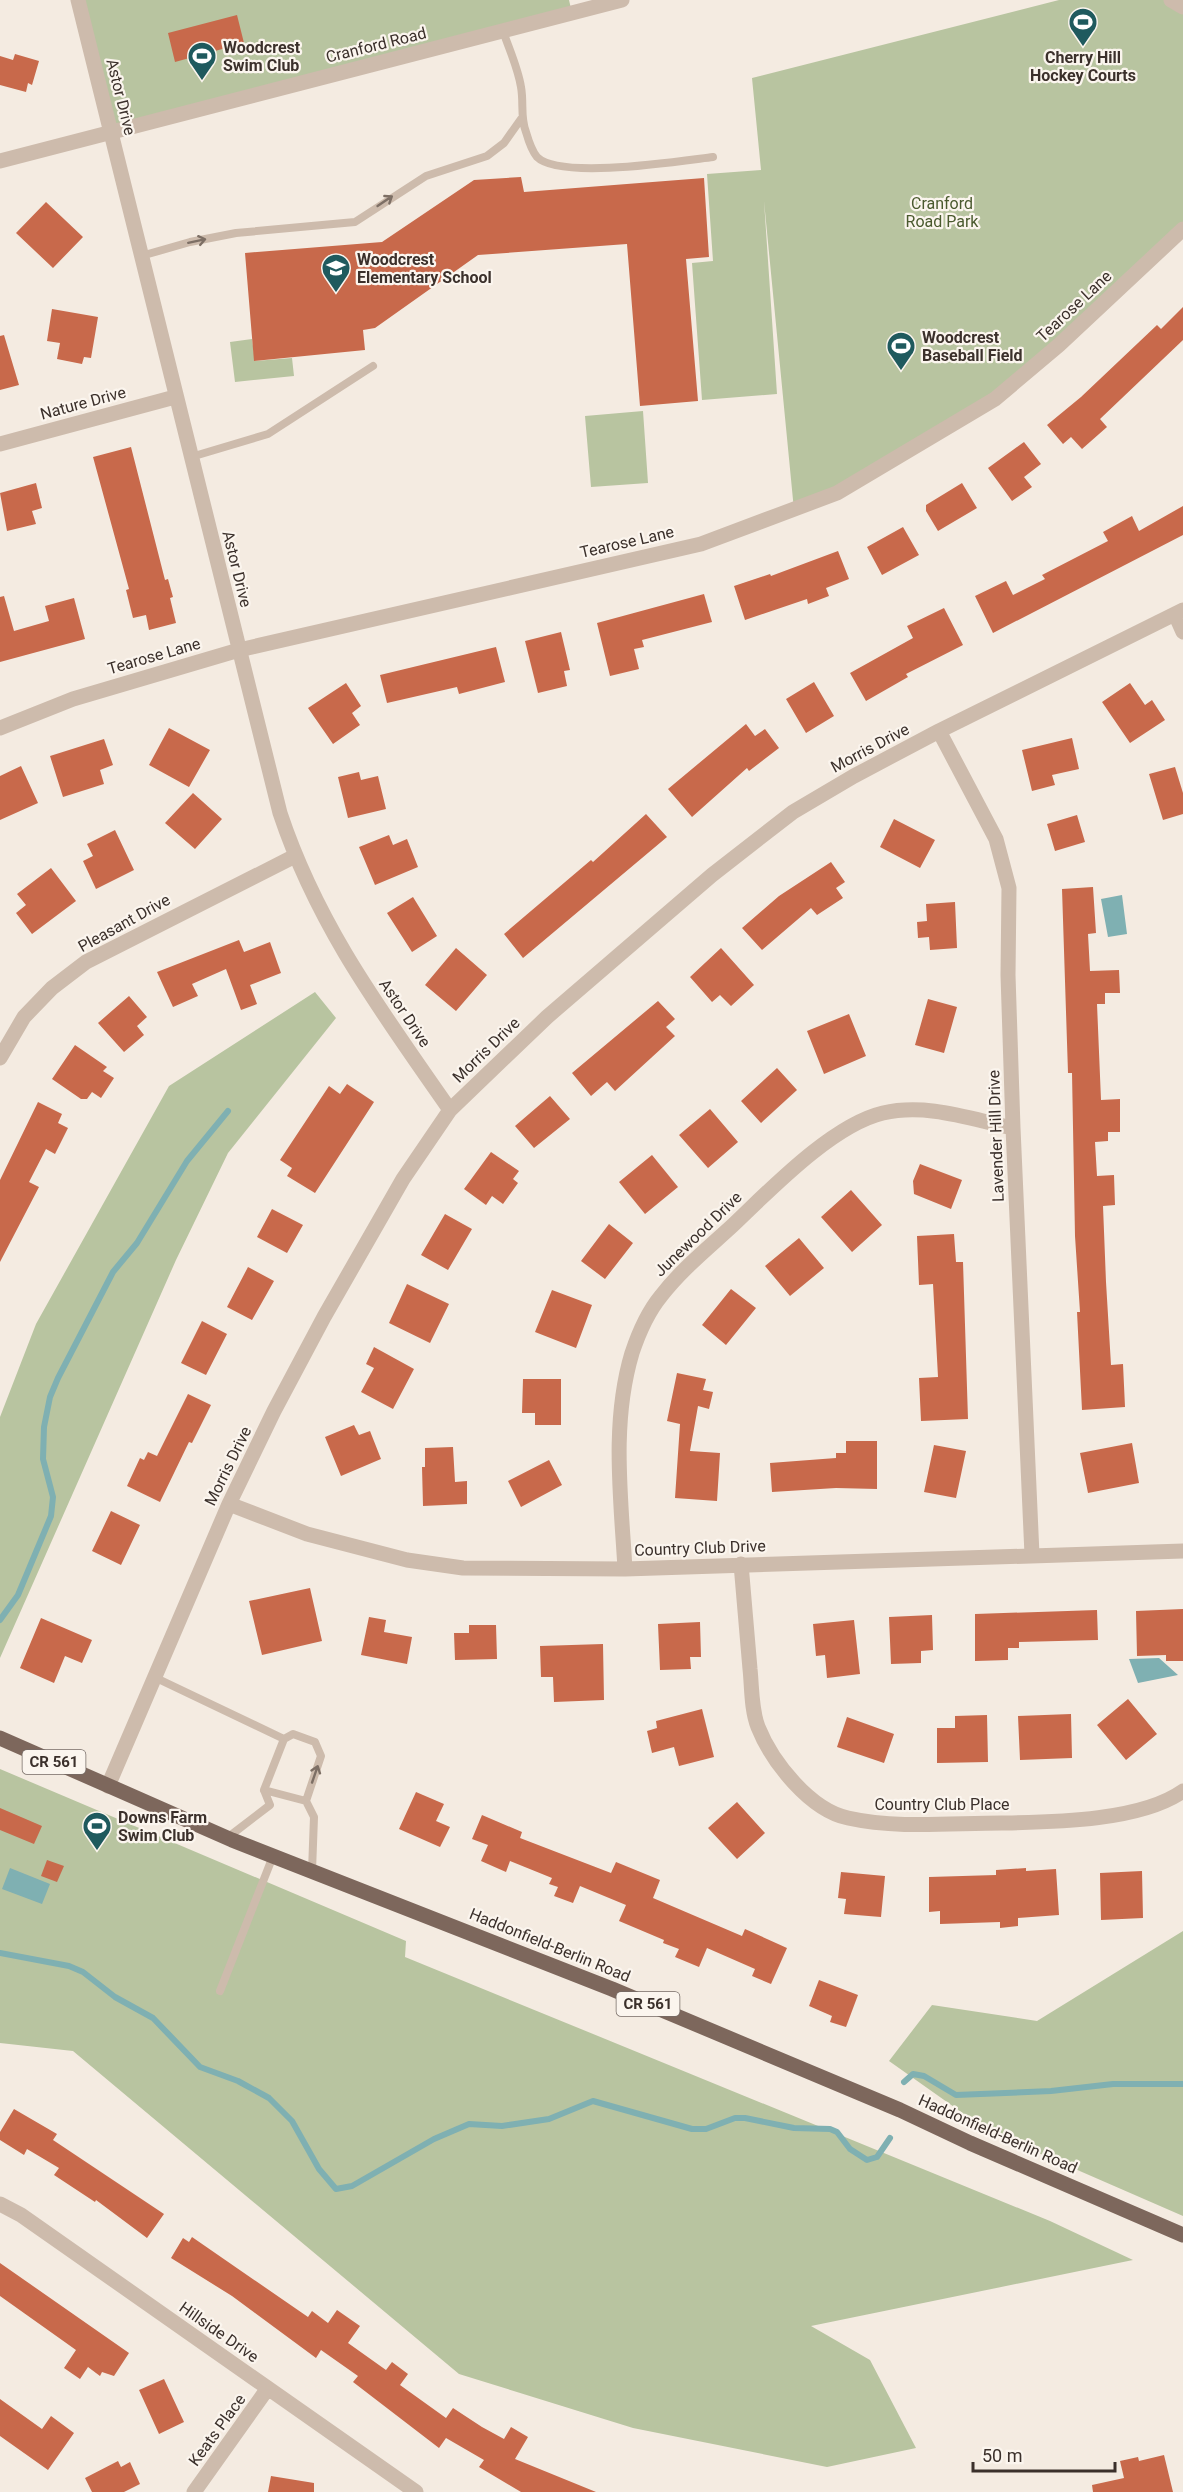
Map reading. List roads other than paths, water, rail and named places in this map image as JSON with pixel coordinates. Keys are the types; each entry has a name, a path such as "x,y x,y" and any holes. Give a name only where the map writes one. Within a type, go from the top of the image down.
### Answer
{"main road":[{"name":"Haddonfield-Berlin Road","path":"0,1738 227,1838 612,1989 900,2110 970,2143 1183,2235"}],"street":[{"name":"Astor Drive","path":"78,0 280,813 295,856 318,907 356,973 450,1110"},
{"name":"Cranford Road","path":"0,161 503,31 571,6 622,0"},
{"path":"1171,0 1183,8"},
{"name":"Tearose Lane","path":"0,728 73,699 239,650 701,544 837,493 995,399 1059,345 1183,230"},
{"name":"Nature Drive","path":"0,444 175,397"},
{"path":"1179,612 1183,632"},
{"name":"Morris Drive","path":"108,1786 229,1504 329,1307 403,1179 450,1110 547,1017 712,875 793,812 854,776 939,731 1179,612"},
{"name":"Lavender Hill Drive","path":"939,731 996,839 1009,888 1008,975 1013,1128 1032,1555"},
{"name":"Pleasant Drive","path":"0,1058 24,1017 52,988 86,962 295,856"},
{"name":"Junewood Drive","path":"625,1569 619,1468 624,1386 645,1320 660,1296 683,1270 787,1175 823,1146 857,1124 881,1114 927,1109 1013,1128"},
{"name":"Country Club Drive","path":"229,1504 307,1534 407,1560 463,1568 625,1569 1183,1551"},
{"name":"Country Club Place","path":"741,1564 753,1702 758,1727 782,1767 800,1790 824,1808 845,1818 875,1823 1011,1823 1147,1810 1183,1791"},
{"name":"Hillside Drive","path":"0,2204 21,2216 416,2492"},
{"name":"Keats Place","path":"194,2492 268,2388"}],"lane":[{"path":"503,31 521,86 521,118 537,157 563,167 603,168 713,158"},
{"path":"141,256 236,233 355,222 426,176 487,156 504,143 521,118"},
{"path":"190,457 268,435 373,366"},
{"path":"154,1677 284,1739"},
{"path":"227,1838 270,1805 264,1790 284,1739 293,1734 315,1742 321,1756 306,1801 314,1817 312,1871"},
{"path":"264,1790 306,1801"},
{"path":"220,1991 273,1856"}],"water":[{"path":"1122,895 1127,934 1108,937 1101,899"},
{"path":"1159,1658 1178,1675 1138,1683 1129,1659"},
{"path":"10,1868 50,1884 42,1904 2,1889"}],"waterway":[{"path":"0,1620 18,1595 51,1516 53,1497 43,1459 44,1427 50,1397 58,1378 113,1272 137,1243 187,1161 228,1111"},
{"path":"0,1953 69,1966 83,1972 115,1997 153,2018 200,2067 238,2081 269,2098 292,2121 319,2169 336,2189 352,2186 434,2139 469,2124 502,2126 549,2119 593,2101 692,2129 706,2129 735,2118 794,2128 830,2129 837,2132 850,2149 867,2160 877,2157 890,2138"},
{"path":"904,2082 913,2074 924,2076 956,2095 1051,2091 1113,2084 1183,2084"}],"place":[{"name":"Cherry Hill Hockey Courts","path":"1083,48"},
{"name":"Woodcrest Swim Club","path":"202,82"},
{"name":"Woodcrest Elementary School","path":"336,294"},
{"name":"Woodcrest Baseball Field","path":"901,372"},
{"name":"Downs Farm Swim Club","path":"97,1852"}],"park label":[{"name":"Cranford Road Park","path":"942,212"}]}
